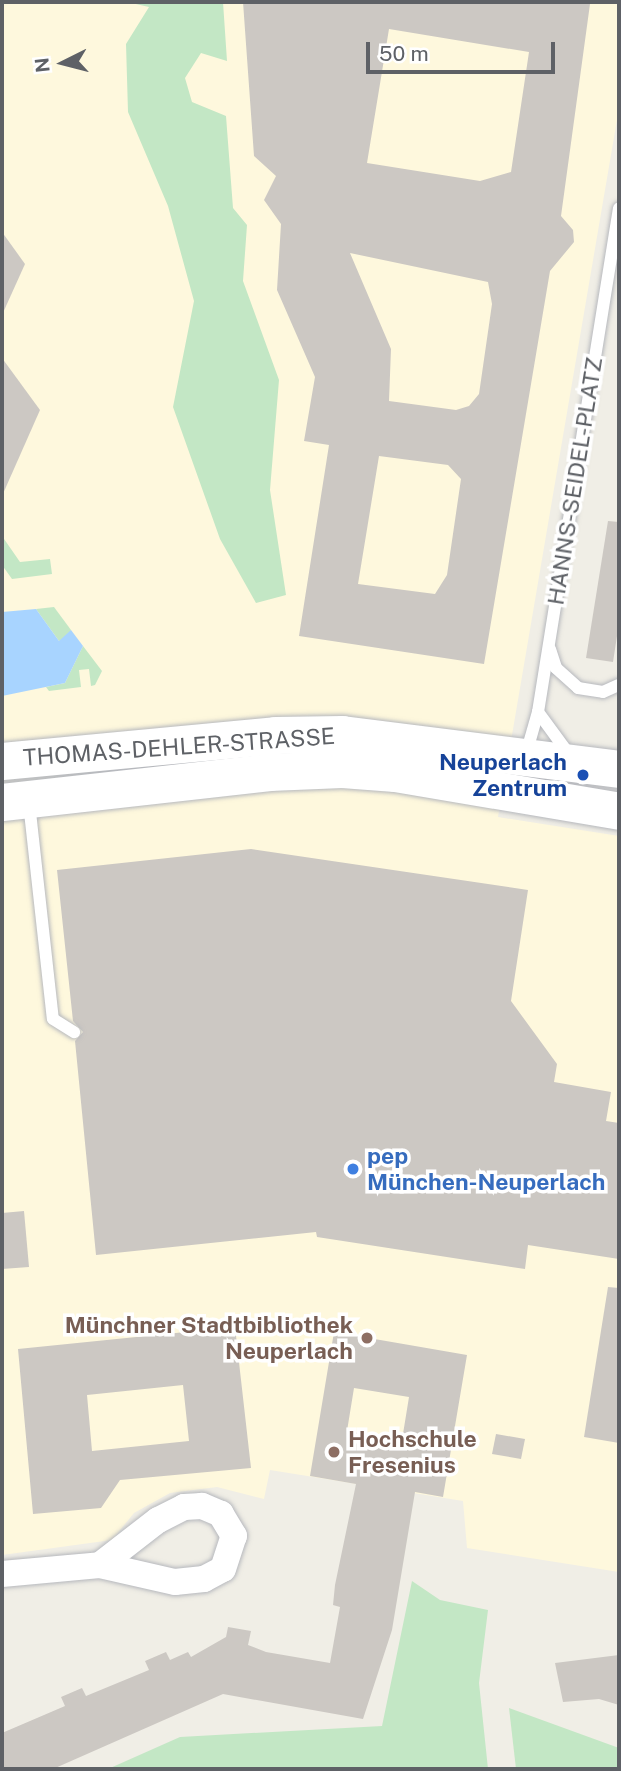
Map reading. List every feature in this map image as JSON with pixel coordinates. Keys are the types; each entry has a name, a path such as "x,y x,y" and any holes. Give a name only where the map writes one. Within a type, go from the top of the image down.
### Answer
{"main road":[{"name":"THOMAS-DEHLER-STRASSE","path":"2,761 275,735 401,737 482,748 516,766 599,762"},
{"path":"471,787 495,764 482,748"},
{"name":"THOMAS-DEHLER-STRASSE","path":"15,801 261,772 342,769 619,811"}],"street":[{"path":"2,1574 100,1565 175,1583 204,1579 223,1569 234,1536 221,1514 184,1507 158,1520 100,1565"}],"lane":[{"name":"HANNS-SEIDEL-PLATZ","path":"516,766 538,712 619,208"},
{"path":"549,641 568,683 603,692 619,685"},
{"path":"538,712 555,743 599,762"},
{"path":"471,787 516,766"},
{"path":"15,801 53,1019 74,1032"}],"shaded area":[{"path":"2,2 619,2 619,108 498,817 619,836 619,1572 467,1548 463,1501 270,1470 264,1499 217,1487 170,1493 134,1513 112,1540 2,1555"}],"green space":[{"path":"127,2 223,2 227,61 201,53 185,78 192,102 226,116 233,208 247,225 243,281 279,380 270,490 286,595 256,603 220,539 173,407 194,301 168,206 128,112 126,44 149,7"},
{"path":"2,536 20,562 50,559 52,574 12,579 2,565"},
{"path":"54,607 71,630 67,639 59,641 36,609"},
{"path":"83,646 102,671 95,685 91,686 89,669 79,670 81,687 49,691 46,687 65,683"},
{"path":"412,1581 440,1600 488,1610 479,1683 488,1769 108,1769 180,1737 382,1726"},
{"path":"509,1708 619,1748 619,1769 516,1769"}],"water":[{"path":"36,609 59,641 71,630 83,646 65,683 2,696 2,612"}],"building":[{"path":"243,2 590,4 561,216 573,230 574,242 550,271 484,664 299,636 329,445 304,441 315,377 277,290 281,224 264,200 276,176 254,156","holes":["389,29 529,52 511,172 480,181 367,163","350,253 488,282 492,304 479,394 469,406 456,410 389,401 391,349","379,456 448,465 461,479 447,575 435,594 358,584"]},
{"path":"2,232 25,264 2,315"},
{"path":"2,358 40,410 2,496"},
{"path":"608,521 619,522 619,623 613,662 586,658"},
{"name":"pep München-Neuperlach","path":"251,849 528,890 511,1001 557,1064 554,1082 611,1092 606,1121 619,1123 619,1259 528,1245 525,1269 317,1237 316,1232 96,1255 75,1041 83,1032 73,1021 57,870"},
{"path":"24,1211 29,1267 2,1269 2,1213"},
{"path":"608,1287 619,1288 619,1443 584,1437"},
{"path":"235,1327 251,1468 120,1480 101,1508 33,1514 18,1349","holes":["183,1385 189,1441 92,1451 87,1395"]},
{"path":"334,1332 467,1355 443,1497 415,1492 392,1630 363,1719 223,1694 53,1769 2,1769 2,1733 65,1706 61,1697 82,1688 86,1696 149,1670 145,1661 166,1652 170,1660 188,1652 191,1657 226,1637 228,1627 251,1631 248,1645 266,1652 330,1663 340,1607 333,1605 335,1585 356,1484 310,1476","holes":["354,1388 409,1397 402,1440 347,1431"]},
{"path":"496,1434 525,1439 521,1459 492,1454"},
{"path":"619,1655 619,1705 599,1699 563,1702 555,1663"}],"place":[{"name":"Neuperlach Zentrum","path":"583,775"},
{"name":"pep München-Neuperlach","path":"353,1169"},
{"name":"Münchner Stadtbibliothek Neuperlach","path":"367,1338"},
{"name":"Hochschule Fresenius","path":"334,1452"}]}
